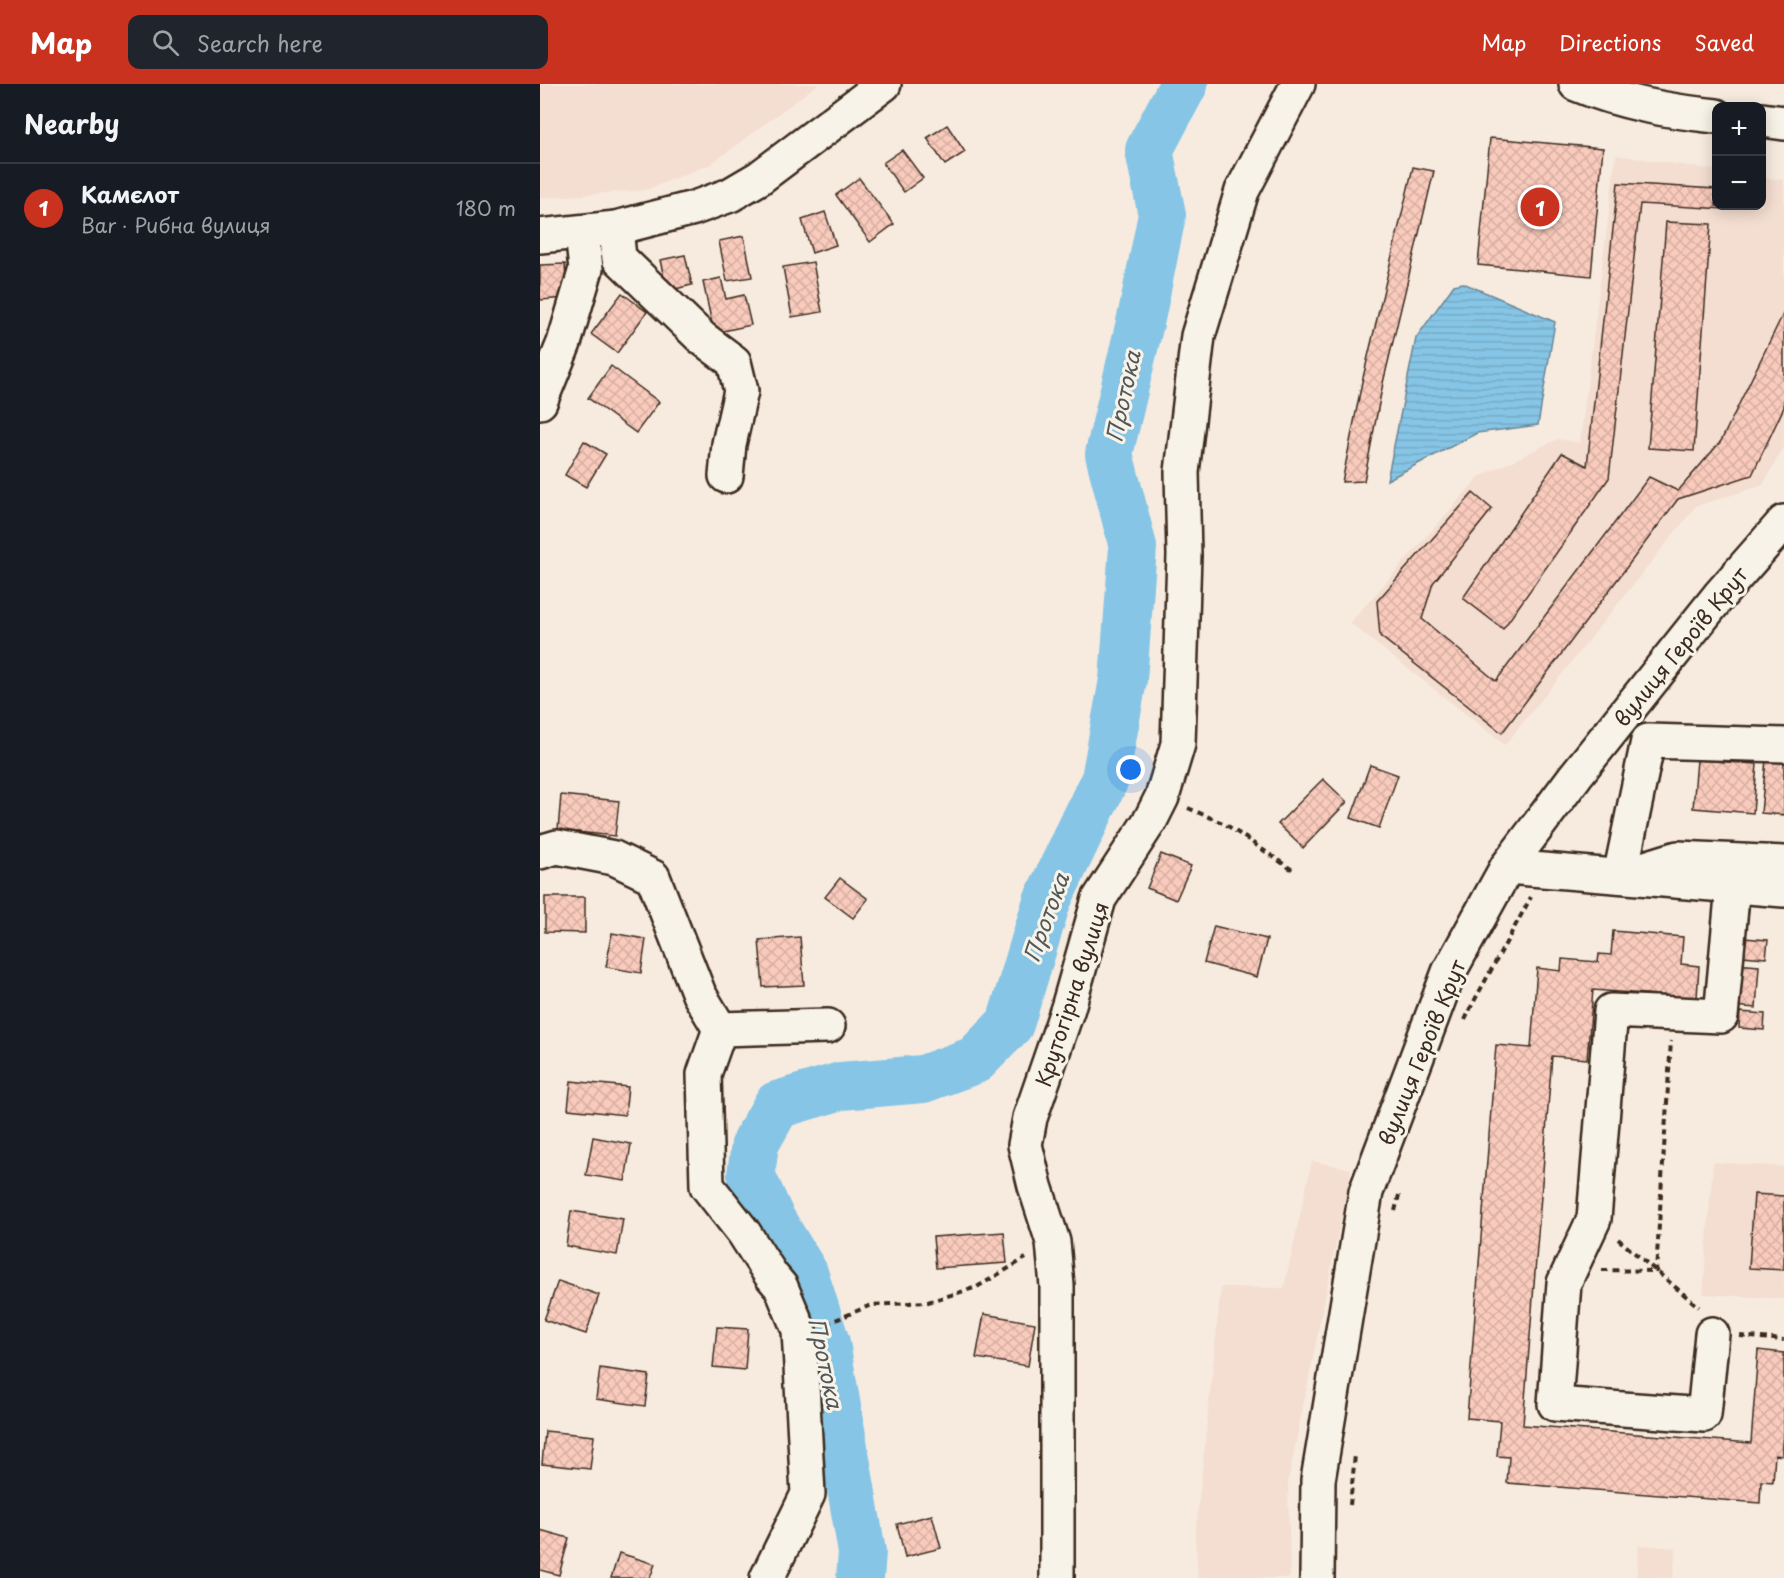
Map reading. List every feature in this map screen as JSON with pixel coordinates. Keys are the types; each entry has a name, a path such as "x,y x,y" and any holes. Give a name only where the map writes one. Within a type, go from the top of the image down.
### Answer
{"street":[{"path":"540,236 616,228 694,208 730,195 759,178 884,84"},
{"name":"Крутогірна вулиця","path":"1057,1578 1057,1286 1053,1242 1025,1145 1030,1118 1068,1008 1099,900 1151,819 1162,797 1178,744 1184,555 1182,472 1198,336 1242,191 1298,84"},
{"path":"1576,84 1624,101 1660,109 1712,116"},
{"path":"1766,121 1784,123"},
{"path":"616,228 619,258 702,338 734,362 741,391 729,444 726,476"},
{"path":"540,402 564,344 586,269 582,233"},
{"name":"вулиця Героїв Крут","path":"1317,1578 1318,1480 1366,1192 1449,972 1507,867 1719,596 1784,522"},
{"path":"1620,876 1648,741 1784,745"},
{"path":"540,852 557,847 614,858 653,878 699,994 720,1029"},
{"path":"1620,876 1678,858 1784,863"},
{"path":"1507,867 1784,890"},
{"path":"1708,1323 1704,1415 1555,1404 1564,1283 1594,1219 1611,1011 1721,1016 1733,886"},
{"path":"720,1029 828,1026"},
{"path":"720,1029 704,1074 707,1186 744,1233 781,1287 799,1330 808,1494 767,1578"}],"path":[{"path":"1162,797 1225,824 1294,871"},
{"path":"1463,1026 1472,1005 1545,870"},
{"path":"1656,1271 1673,1014"},
{"path":"1394,1218 1399,1194"},
{"path":"1594,1219 1656,1271 1708,1323 1784,1340"},
{"path":"831,1322 871,1305 928,1302 977,1287 1053,1242"},
{"path":"1570,1269 1656,1271"},
{"path":"1349,1512 1356,1446"}],"shaded area":[{"path":"540,84 818,84 711,164 645,190 540,198"},
{"path":"1616,155 1712,169 1712,210 1766,210 1766,178 1784,180 1784,447 1763,485 1696,506 1505,745 1350,623 1479,477 1558,439 1580,443"},
{"path":"1312,1161 1351,1169 1288,1481 1290,1578 1198,1578 1195,1538 1221,1287 1284,1288"},
{"path":"1713,1162 1784,1167 1784,1299 1703,1294"},
{"path":"1639,1545 1676,1548 1673,1578 1636,1578"}],"water":[{"path":"1463,283 1555,322 1538,425 1477,433 1387,480 1416,338 1454,285"}],"building":[{"path":"947,125 965,152 945,165 927,138"},
{"path":"1490,138 1603,148 1591,276 1478,265"},
{"path":"902,150 923,178 904,192 883,163"},
{"path":"1413,167 1434,171 1383,383 1364,481 1342,482 1362,382"},
{"path":"859,178 894,224 870,242 836,195"},
{"path":"1618,183 1712,189 1712,208 1640,204 1609,478 1503,629 1463,598 1562,453 1587,466"},
{"path":"825,212 836,245 812,253 802,220"},
{"path":"1666,222 1711,224 1694,451 1648,448"},
{"path":"744,236 752,277 727,281 719,241"},
{"path":"685,255 692,285 667,291 660,260"},
{"path":"813,262 822,312 792,317 783,267"},
{"path":"565,264 567,298 540,300 540,265"},
{"path":"721,278 726,299 744,295 751,325 714,333 703,282"},
{"path":"622,293 647,312 617,353 591,334"},
{"path":"1784,312 1784,407 1752,475 1678,499 1502,733 1380,636 1377,601 1473,493 1492,509 1433,583 1422,619 1496,681 1649,477 1678,491 1721,441"},
{"path":"611,366 659,402 636,433 588,398"},
{"path":"584,441 606,454 586,487 565,475"},
{"path":"1766,759 1784,760 1784,815 1761,813"},
{"path":"1697,760 1757,764 1753,813 1693,808"},
{"path":"1370,765 1398,775 1379,828 1351,818"},
{"path":"1323,779 1347,802 1303,848 1278,824"},
{"path":"561,795 619,801 615,836 558,830"},
{"path":"1161,854 1191,866 1176,900 1147,888"},
{"path":"840,878 868,899 853,918 825,897"},
{"path":"545,897 585,897 585,933 545,932"},
{"path":"1214,926 1267,939 1257,977 1204,963"},
{"path":"1613,931 1683,937 1681,964 1699,966 1697,998 1593,990 1587,1059 1552,1056 1523,1425 1751,1443 1758,1350 1784,1353 1782,1456 1775,1455 1773,1482 1761,1481 1760,1503 1507,1483 1509,1457 1497,1456 1500,1421 1467,1418 1496,1045 1531,1048 1537,968 1561,971 1562,959 1598,962 1599,954 1611,955"},
{"path":"612,933 646,939 641,973 606,967"},
{"path":"800,937 804,985 763,987 759,940"},
{"path":"1744,938 1768,940 1766,958 1742,956"},
{"path":"1735,964 1759,966 1756,1008 1733,1006"},
{"path":"1740,1012 1765,1014 1764,1030 1739,1028"},
{"path":"571,1081 628,1087 625,1115 568,1109"},
{"path":"593,1137 631,1144 625,1181 586,1175"},
{"path":"1754,1194 1784,1196 1784,1270 1749,1268"},
{"path":"571,1211 623,1219 617,1255 566,1246"},
{"path":"1004,1232 1007,1263 936,1268 933,1237"},
{"path":"558,1281 599,1295 586,1334 544,1320"},
{"path":"984,1314 1035,1323 1028,1366 976,1358"},
{"path":"717,1327 748,1329 745,1370 713,1367"},
{"path":"600,1368 649,1375 645,1406 596,1399"},
{"path":"545,1431 594,1436 590,1469 542,1464"},
{"path":"932,1515 941,1548 905,1557 897,1524"},
{"path":"540,1530 569,1538 559,1575 540,1570"},
{"path":"619,1553 655,1564 650,1578 611,1578"}],"waterway":[{"name":"Протока","path":"860,1578 862,1552 826,1343 804,1273 771,1219 751,1175 755,1144 777,1105 841,1086 923,1079 975,1060 1010,1024 1047,901 1105,779 1123,680 1133,547 1109,454 1142,314 1162,215 1149,150 1184,84"}],"place":[{"name":"Камєлот","path":"1540,207"}]}
